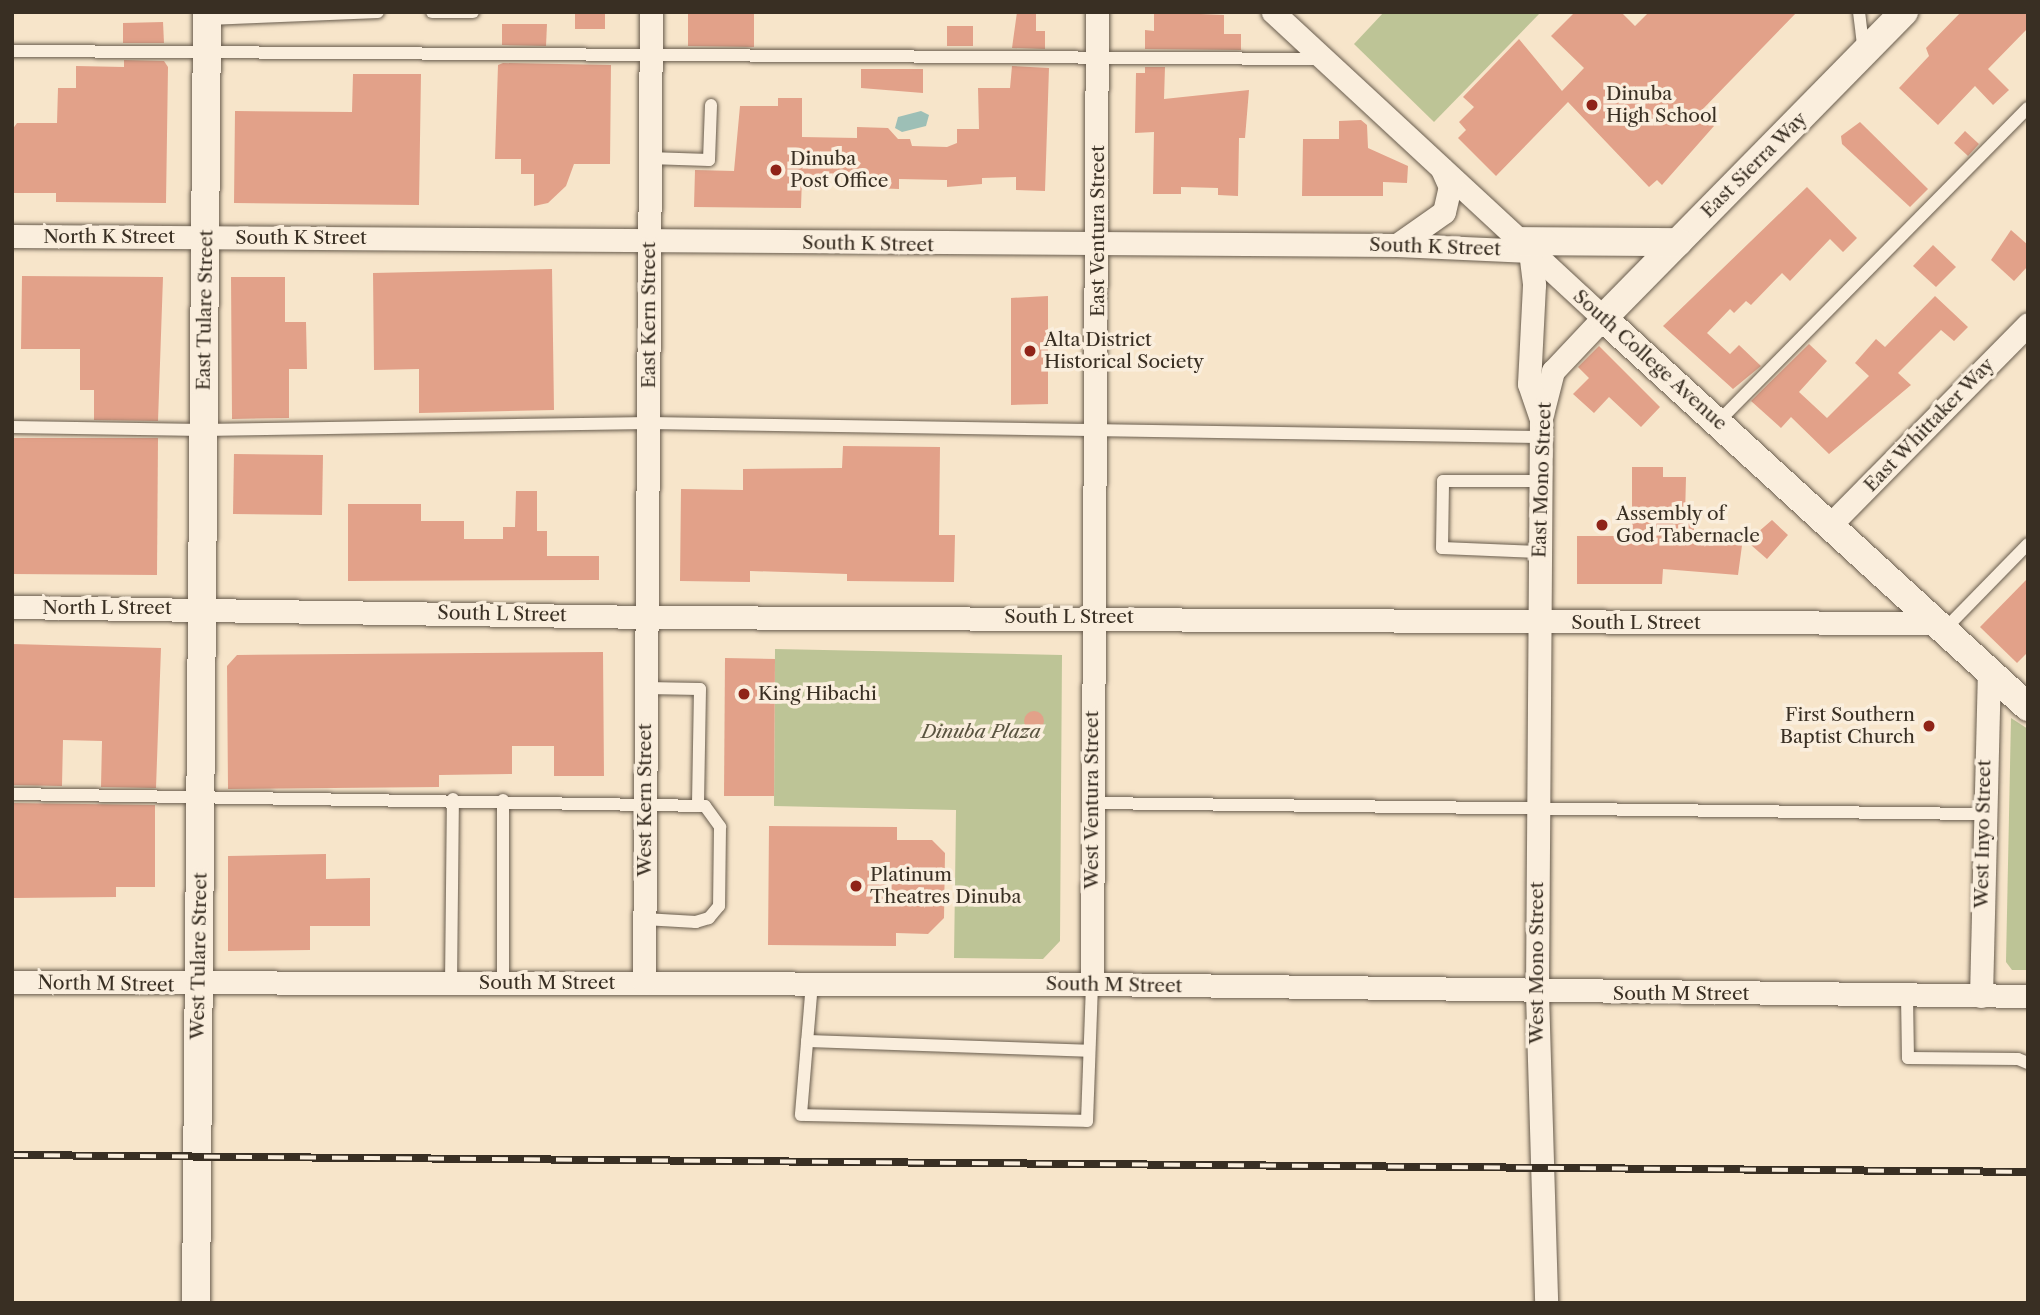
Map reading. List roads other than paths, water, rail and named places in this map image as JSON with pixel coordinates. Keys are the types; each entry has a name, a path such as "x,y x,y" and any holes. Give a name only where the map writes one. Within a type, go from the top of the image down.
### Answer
{"street":[{"name":"East Kern Street","path":"649,617 650,12"},
{"name":"East Ventura Street","path":"1093,617 1098,431 1097,12"},
{"name":"South College Avenue","path":"1273,12 1524,246 2028,707"},
{"name":"East Sierra Way","path":"1603,318 1904,12"},
{"name":"East Tulare Street","path":"201,608 207,16"},
{"path":"1397,245 1444,212 1450,187 1442,169"},
{"name":"North K Street","path":"12,236 206,237"},
{"name":"South K Street","path":"206,237 1098,247 1524,246"},
{"path":"1541,428 1529,384 1534,285 1524,246 1678,242"},
{"name":"East Mono Street","path":"1537,622 1541,428 1553,371 1603,318"},
{"name":"East Whittaker Way","path":"1830,525 2028,324"},
{"name":"North L Street","path":"12,607 201,608"},
{"name":"South L Street","path":"201,608 649,617 1093,617 1940,627"},
{"name":"West Tulare Street","path":"195,1303 200,985 201,608"},
{"name":"West Kern Street","path":"644,983 649,617"},
{"name":"West Ventura Street","path":"1092,984 1093,617"},
{"name":"West Mono Street","path":"1537,622 1537,993 1546,1303"},
{"name":"West Inyo Street","path":"1981,996 1982,814 1989,672"},
{"name":"North M Street","path":"12,982 200,985"},
{"name":"South M Street","path":"200,985 1092,984 1537,993 2028,996"}],"lane":[{"path":"207,16 378,12"},
{"path":"432,12 473,12"},
{"path":"1859,12 1864,53"},
{"path":"12,51 649,57 1324,59"},
{"path":"649,158 709,160 711,105"},
{"path":"1718,422 2028,108"},
{"path":"12,427 203,430 649,423 1098,431 1541,428"},
{"path":"1538,552 1442,548 1443,481 1541,481"},
{"path":"1940,627 2028,544"},
{"path":"644,919 696,922 709,918 719,906 720,827 698,803 700,689 646,688"},
{"path":"12,794 698,803"},
{"path":"451,984 453,799"},
{"path":"503,800 503,983"},
{"path":"1092,803 1982,814"},
{"path":"812,983 801,1115 1087,1121 1092,984"},
{"path":"1907,996 1908,1058 2018,1059 2028,1063"},
{"path":"807,1041 1090,1051"}],"water":[{"path":"921,111 929,115 926,126 902,132 895,128 898,117"}],"railway":[{"path":"12,1155 2028,1172"}],"place":[{"name":"Dinuba High School","path":"1592,105"},
{"name":"Dinuba Post Office","path":"776,170"},
{"name":"Alta District Historical Society","path":"1030,351"},
{"name":"Assembly of God Tabernacle","path":"1602,525"},
{"name":"King Hibachi","path":"744,694"},
{"name":"First Southern Baptist Church","path":"1929,726"},
{"name":"Platinum Theatres Dinuba","path":"856,886"}],"park label":[{"name":"Dinuba Plaza","path":"981,732"}]}
